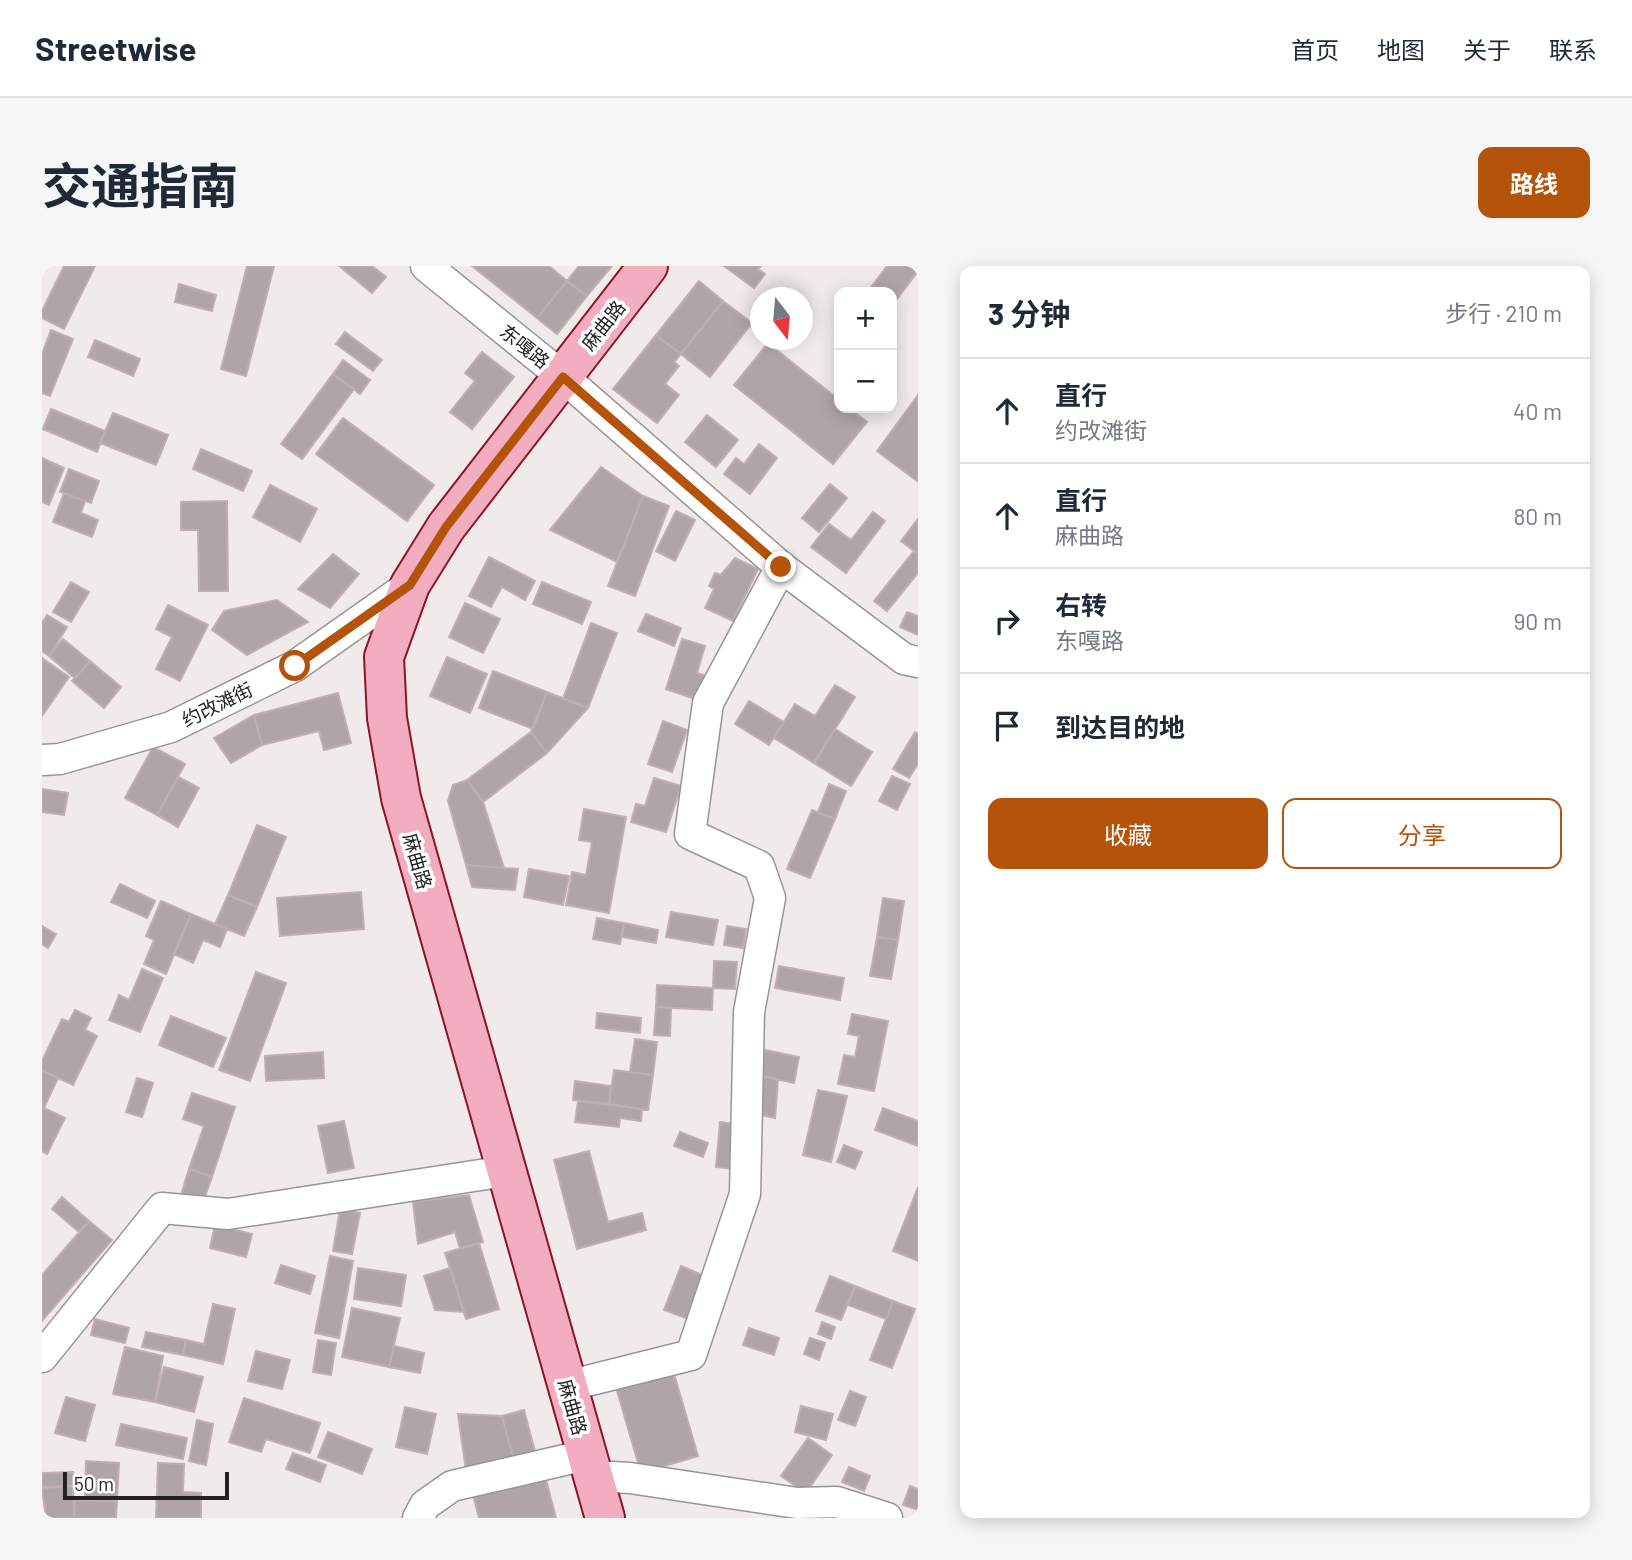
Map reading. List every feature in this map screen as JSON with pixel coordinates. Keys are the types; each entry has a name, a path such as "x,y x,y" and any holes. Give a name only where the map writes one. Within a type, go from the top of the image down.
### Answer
{"main road":[{"name":"麻曲路","path":"604,1518 401,798 387,718 384,657 410,585 446,527 648,266"}],"street":[{"name":"东嘎路","path":"426,266 563,377 781,567 904,659 918,662"},
{"path":"567,1386 691,1355 745,1194 749,1012 770,898 759,866 690,834 708,703 781,567"},
{"name":"约改滩街","path":"42,760 60,758 171,726 295,666 410,585"},
{"path":"42,1357 162,1208 228,1214 506,1171"},
{"path":"418,1518 425,1504 452,1486 590,1465 630,1478 797,1503 837,1502 887,1518"}],"building":[{"path":"64,266 95,266 64,329 42,318 42,311"},
{"path":"247,266 274,266 246,376 221,369"},
{"path":"339,266 372,266 386,277 372,293"},
{"path":"472,266 549,266 567,281 537,318"},
{"path":"579,266 612,266 587,296 567,281"},
{"path":"724,266 761,266 758,269 765,274 753,287"},
{"path":"887,266 918,266 918,271 897,299 897,287 872,286"},
{"path":"567,281 587,296 557,334 537,318"},
{"path":"699,281 723,301 681,354 656,335"},
{"path":"179,284 216,295 212,311 175,302"},
{"path":"723,301 750,321 750,326 710,377 681,354"},
{"path":"51,330 73,339 50,396 42,393 42,354"},
{"path":"345,332 382,360 373,371 336,344"},
{"path":"656,335 681,354 674,362 679,366 665,384 679,395 657,423 613,389"},
{"path":"95,340 140,359 133,376 88,357"},
{"path":"762,350 777,350 834,396 834,413 855,413 867,422 833,464 734,385"},
{"path":"482,352 514,377 472,429 450,412 475,381 465,373"},
{"path":"343,360 370,380 360,394 333,374"},
{"path":"333,374 354,389 302,459 281,444"},
{"path":"918,395 918,479 917,481 877,451"},
{"path":"51,409 105,431 97,452 43,429"},
{"path":"113,413 168,435 156,465 100,443"},
{"path":"707,415 738,440 716,467 685,442"},
{"path":"343,418 434,485 407,521 316,454"},
{"path":"759,444 777,458 750,494 724,474 736,458 744,464"},
{"path":"201,449 252,471 243,491 193,469"},
{"path":"42,458 64,468 49,505 42,502"},
{"path":"601,467 643,496 617,562 550,530"},
{"path":"69,469 99,481 91,503 60,492"},
{"path":"830,484 847,498 819,532 802,518"},
{"path":"270,485 317,509 300,542 253,517"},
{"path":"64,493 85,501 81,513 98,520 92,537 53,522"},
{"path":"643,496 669,506 635,596 608,586"},
{"path":"227,501 228,591 199,591 198,530 181,530 181,502"},
{"path":"676,511 695,520 675,561 656,551"},
{"path":"873,512 885,521 846,573 811,547 829,524 851,540"},
{"path":"918,519 918,554 901,541"},
{"path":"914,551 918,554 918,573 887,611 874,601"},
{"path":"333,554 359,574 330,608 298,589"},
{"path":"489,557 535,581 525,600 502,587 491,607 469,596"},
{"path":"735,558 758,569 733,621 705,608 714,589 709,586 715,573 721,575"},
{"path":"71,582 89,592 71,622 53,612"},
{"path":"542,582 591,602 582,624 533,604"},
{"path":"277,600 308,622 247,655 212,630 224,611"},
{"path":"465,603 500,619 483,653 449,637"},
{"path":"168,605 208,625 180,681 156,669 172,637 156,629"},
{"path":"907,612 918,616 918,635 900,627"},
{"path":"646,614 681,628 674,646 638,631"},
{"path":"47,615 67,627 49,656 42,651 42,623"},
{"path":"591,623 617,633 588,708 563,699"},
{"path":"63,639 90,661 75,678 49,656"},
{"path":"682,639 705,646 697,673 709,677 701,701 666,689"},
{"path":"447,657 487,674 470,713 430,696"},
{"path":"42,658 69,677 42,716"},
{"path":"90,661 121,687 104,708 72,681"},
{"path":"493,671 547,692 533,729 479,708"},
{"path":"835,685 855,697 814,763 774,738 795,704 815,716"},
{"path":"547,692 588,708 547,753 531,732"},
{"path":"338,693 351,743 324,750 319,731 262,745 254,715"},
{"path":"749,701 784,722 769,745 735,724"},
{"path":"254,715 262,745 231,763 214,738"},
{"path":"663,721 687,730 672,772 648,764"},
{"path":"835,729 872,752 851,786 814,763"},
{"path":"531,732 547,753 483,802 467,780"},
{"path":"915,732 918,734 918,764 909,778 893,769"},
{"path":"153,747 185,764 157,815 125,798"},
{"path":"892,776 910,784 897,810 879,801"},
{"path":"178,777 199,788 178,827 157,815"},
{"path":"654,778 681,786 666,832 631,822 636,804 645,806"},
{"path":"467,780 483,802 504,868 466,865 448,801 453,785"},
{"path":"829,784 846,791 835,819 818,812"},
{"path":"42,789 68,793 64,815 42,812"},
{"path":"584,809 626,817 609,913 566,905 572,872 586,875 592,842 579,840"},
{"path":"812,810 835,819 810,878 787,869"},
{"path":"257,825 286,837 257,907 228,895"},
{"path":"466,865 518,869 515,890 472,887"},
{"path":"529,869 569,876 563,905 524,897"},
{"path":"120,884 155,901 147,918 111,902"},
{"path":"361,892 364,929 280,936 277,898"},
{"path":"228,895 257,907 244,936 215,924"},
{"path":"883,898 904,901 898,940 877,937"},
{"path":"161,901 191,914 166,974 144,964 154,940 146,936"},
{"path":"671,912 718,920 713,945 666,937"},
{"path":"191,914 227,929 220,947 203,940 193,963 174,954"},
{"path":"597,918 624,923 620,944 593,939"},
{"path":"624,923 658,930 656,943 622,937"},
{"path":"42,926 56,934 48,948 42,944"},
{"path":"727,926 746,929 743,948 724,945"},
{"path":"877,937 898,940 891,979 870,976"},
{"path":"714,961 737,962 735,989 713,988"},
{"path":"779,966 844,978 840,1000 775,988"},
{"path":"142,969 163,978 140,1032 109,1020 119,995 129,1000"},
{"path":"256,972 286,983 250,1081 219,1070"},
{"path":"657,985 713,988 712,1010 656,1007"},
{"path":"656,1007 671,1008 670,1036 654,1035"},
{"path":"75,1010 91,1018 85,1030 97,1036 73,1085 42,1071 42,1061 62,1019 69,1022"},
{"path":"597,1013 641,1018 640,1033 596,1028"},
{"path":"852,1014 888,1021 874,1091 838,1084 844,1055 855,1057 859,1036 848,1034"},
{"path":"171,1016 226,1038 213,1067 159,1045"},
{"path":"635,1039 657,1042 653,1075 630,1072"},
{"path":"765,1050 799,1057 794,1083 759,1075"},
{"path":"323,1052 324,1078 266,1081 265,1056"},
{"path":"614,1070 653,1075 648,1110 609,1104"},
{"path":"42,1071 58,1078 44,1108 42,1107"},
{"path":"759,1075 778,1080 775,1118 756,1114"},
{"path":"137,1078 153,1083 142,1117 126,1112"},
{"path":"575,1081 611,1086 609,1104 573,1100"},
{"path":"818,1090 847,1096 831,1162 803,1155"},
{"path":"192,1093 235,1107 212,1177 189,1169 204,1126 183,1119"},
{"path":"578,1101 642,1109 641,1121 620,1118 619,1127 575,1122"},
{"path":"42,1107 65,1118 47,1154 42,1151"},
{"path":"883,1108 918,1121 918,1146 875,1130"},
{"path":"344,1121 354,1168 328,1173 318,1126"},
{"path":"720,1122 736,1124 732,1169 716,1167"},
{"path":"680,1132 708,1143 703,1157 674,1146"},
{"path":"844,1145 862,1152 855,1169 837,1162"},
{"path":"589,1151 608,1222 642,1213 646,1230 577,1249 554,1160"},
{"path":"189,1169 212,1177 203,1202 181,1195"},
{"path":"918,1187 918,1261 893,1251"},
{"path":"469,1195 483,1242 460,1249 455,1232 418,1244 413,1202"},
{"path":"62,1197 89,1221 79,1232 52,1209"},
{"path":"340,1209 360,1213 352,1254 333,1251"},
{"path":"89,1221 112,1240 42,1321 42,1275"},
{"path":"215,1225 252,1234 246,1257 210,1248"},
{"path":"479,1243 499,1309 466,1319 445,1253"},
{"path":"330,1256 353,1261 339,1338 315,1333"},
{"path":"281,1265 315,1276 310,1294 275,1283"},
{"path":"681,1266 705,1276 688,1319 664,1310"},
{"path":"358,1268 406,1275 401,1306 354,1299"},
{"path":"450,1268 464,1312 435,1310 424,1276"},
{"path":"830,1276 855,1286 841,1320 816,1311"},
{"path":"855,1286 893,1301 886,1319 848,1305"},
{"path":"893,1301 915,1309 892,1368 870,1360"},
{"path":"213,1304 235,1309 223,1364 183,1355 186,1340 204,1344"},
{"path":"352,1308 400,1318 389,1367 342,1357"},
{"path":"95,1319 129,1328 125,1343 91,1335"},
{"path":"822,1322 835,1327 831,1339 818,1334"},
{"path":"749,1328 779,1338 774,1355 743,1345"},
{"path":"146,1332 186,1340 183,1355 142,1347"},
{"path":"810,1338 825,1343 819,1360 804,1354"},
{"path":"318,1340 336,1343 331,1375 313,1372"},
{"path":"394,1346 424,1353 420,1373 389,1367"},
{"path":"125,1347 163,1356 155,1402 113,1394"},
{"path":"256,1351 290,1360 282,1389 248,1381"},
{"path":"164,1367 203,1377 194,1412 155,1402"},
{"path":"672,1367 698,1456 641,1473 615,1384"},
{"path":"850,1391 866,1397 855,1426 838,1420"},
{"path":"66,1397 95,1405 85,1441 55,1433"},
{"path":"244,1398 320,1423 310,1453 266,1439 261,1452 229,1442"},
{"path":"801,1406 833,1414 826,1440 795,1432"},
{"path":"405,1407 436,1414 427,1454 396,1447"},
{"path":"524,1410 537,1459 515,1465 502,1416"},
{"path":"458,1414 502,1416 515,1465 466,1471"},
{"path":"197,1420 213,1424 206,1465 189,1461"},
{"path":"121,1424 187,1438 183,1459 116,1445"},
{"path":"328,1432 372,1449 362,1474 318,1457"},
{"path":"808,1438 832,1455 806,1493 781,1476"},
{"path":"293,1453 326,1465 320,1482 286,1469"},
{"path":"86,1461 119,1463 117,1501 85,1500"},
{"path":"158,1463 184,1464 183,1492 201,1493 201,1518 156,1518"},
{"path":"849,1467 870,1476 864,1491 842,1482"},
{"path":"73,1472 73,1486 42,1487 42,1473"},
{"path":"545,1476 556,1518 479,1518 473,1495"},
{"path":"73,1486 74,1518 46,1518 42,1488"},
{"path":"910,1486 918,1489 918,1510 903,1505"},
{"path":"75,1500 117,1501 116,1518 74,1518"}],"route":[{"path":"295,666 410,585 446,527 563,377 781,567"}]}
